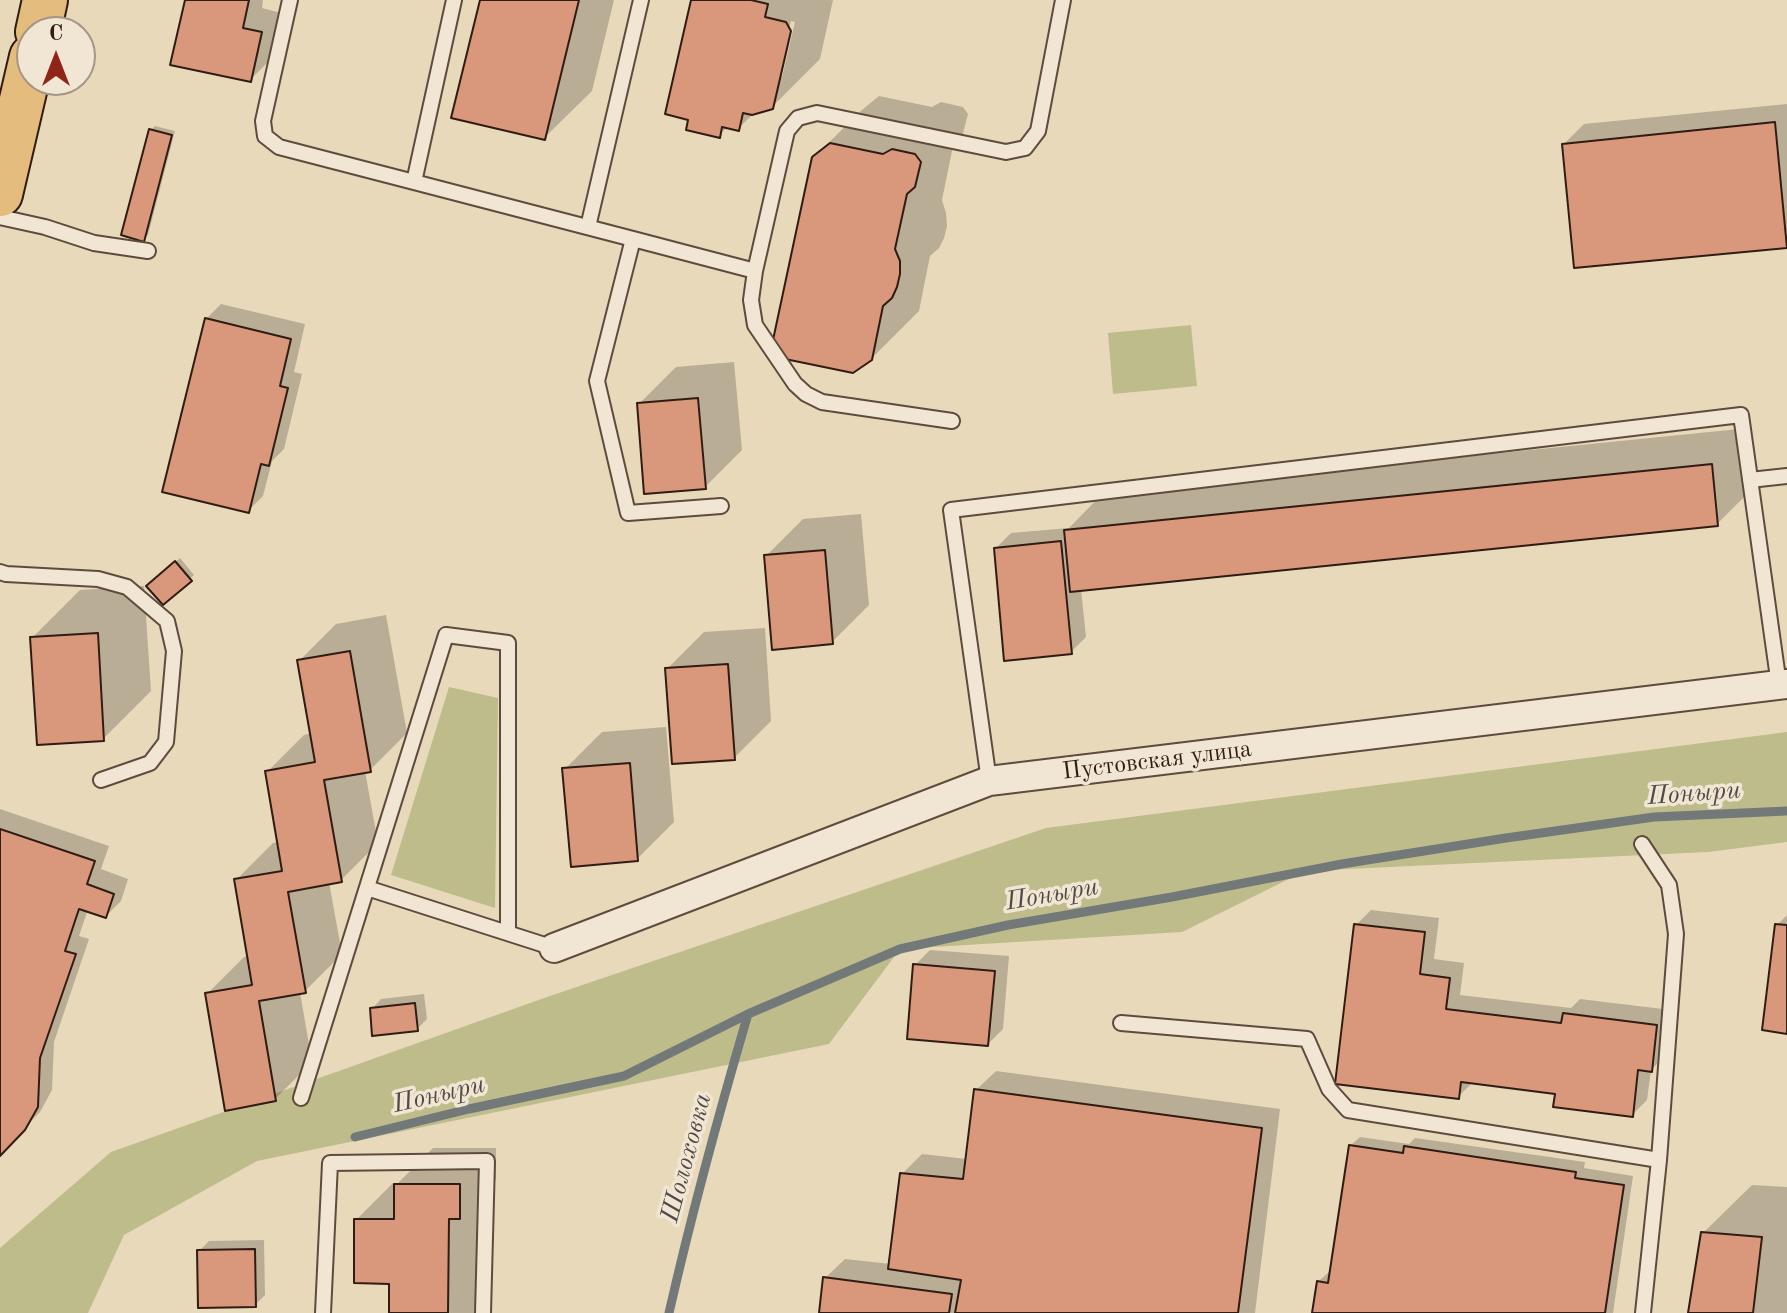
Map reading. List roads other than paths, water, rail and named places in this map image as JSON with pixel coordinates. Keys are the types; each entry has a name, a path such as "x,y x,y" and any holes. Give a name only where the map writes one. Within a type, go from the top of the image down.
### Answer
{"main road":[{"path":"1,195 23,96"}],"street":[{"name":"Пустовская улица","path":"554,948 989,781 1783,684"}],"lane":[{"path":"290,0 263,121 265,136 279,147 755,271"},
{"path":"414,182 454,0"},
{"path":"588,227 641,0"},
{"path":"952,421 822,402 795,384 755,325 751,300 755,271 787,131 798,118 817,113 1006,152 1025,148 1038,131 1063,0"},
{"path":"1,195 45,227 94,243 148,251"},
{"path":"633,239 597,381 628,513 721,506"},
{"path":"989,781 951,510 1741,415 1783,684"},
{"path":"1750,480 1787,476"},
{"path":"0,572 98,579 127,587 167,621 174,651 166,742 150,763 101,780"},
{"path":"301,1098 446,635 508,643 508,933"},
{"path":"1642,844 1669,885 1676,934 1659,1160 1643,1313"},
{"path":"367,888 554,948"},
{"path":"1121,1023 1307,1039 1329,1089 1348,1110 1659,1160"},
{"path":"323,1313 330,1163 487,1161 483,1313"}],"waterway":[{"name":"Поныри","path":"355,1137 624,1076 748,1014 900,949 1008,925 1342,864 1506,838 1654,817 1787,811"},
{"name":"Шолоховка","path":"669,1313 706,1163 748,1014"}]}
